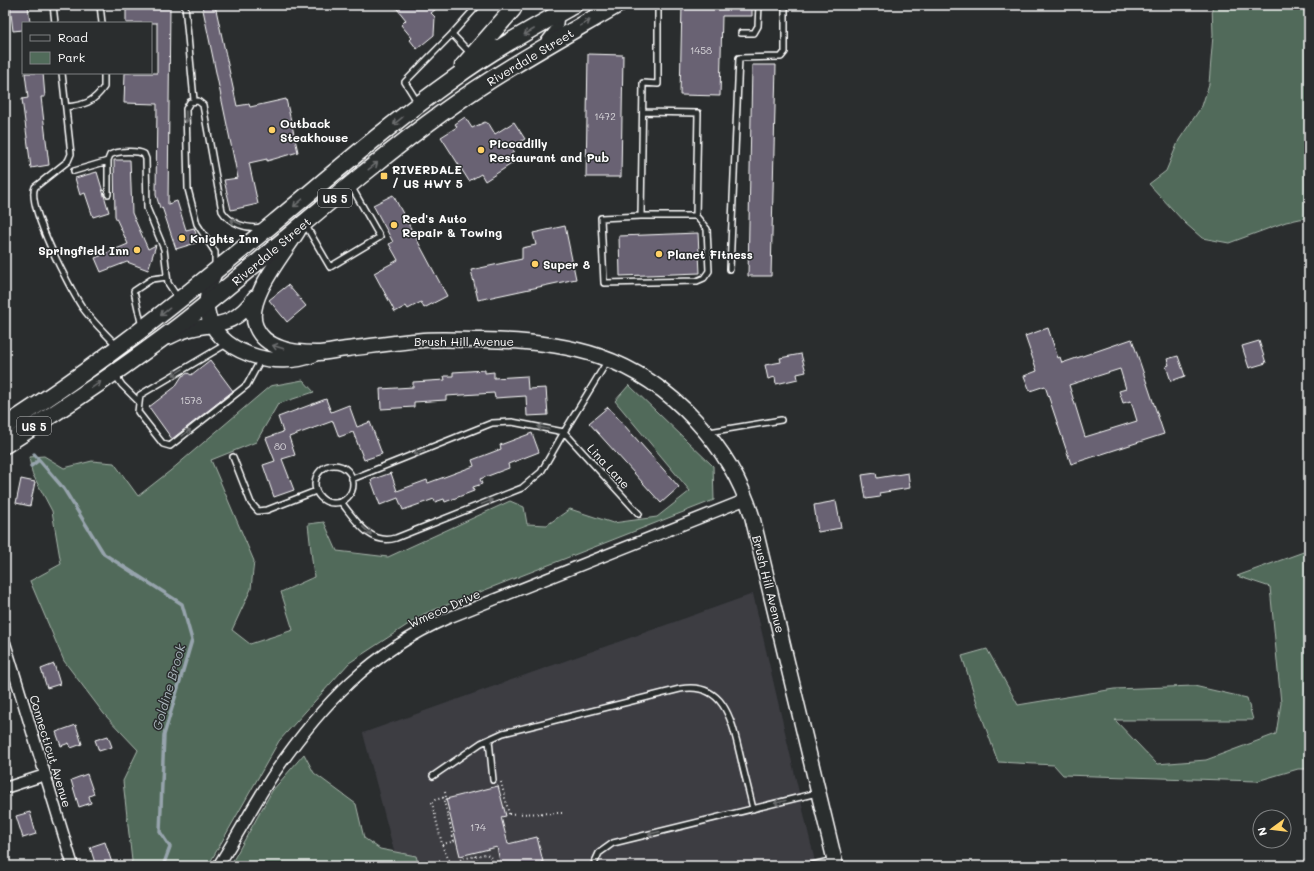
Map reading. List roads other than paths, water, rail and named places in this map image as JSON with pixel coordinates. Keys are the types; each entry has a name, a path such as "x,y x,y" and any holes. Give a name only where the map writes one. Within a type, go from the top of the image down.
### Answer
{"main road":[{"name":"Riverdale Street","path":"5,426 53,395 119,348 475,59 558,8 574,5"},
{"name":"Riverdale Street","path":"5,445 148,349 206,304 350,185 446,109 496,76 617,5"},
{"name":"Riverdale Street","path":"475,59 516,6"}],"street":[{"path":"538,51 554,33 558,8"},
{"path":"148,349 175,334 232,321 238,317 247,309 261,289 303,224"},
{"name":"Brush Hill Avenue","path":"215,271 208,290 206,304 212,325 216,333 256,357 293,361 317,353 423,340 511,340 565,346 609,360 655,384 678,403 707,433 724,456 747,499 768,579 818,793 836,863"},
{"path":"256,357 256,327 253,311 261,289"},
{"name":"Brush Hill Avenue","path":"256,327 264,338 276,346 317,353"},
{"name":"Wmeco Drive","path":"218,866 275,773 318,715 346,685 377,659 412,637 448,618 747,499"},
{"name":"Connecticut Avenue","path":"5,643 72,866"},
{"path":"5,788 45,775"}],"lane":[{"path":"53,5 55,22"},
{"path":"100,5 102,22"},
{"path":"185,5 194,100"},
{"path":"419,104 405,82 478,5"},
{"path":"641,216 643,83 658,84 658,5"},
{"path":"741,33 754,33 758,26 759,5"},
{"path":"730,269 739,58 780,57 786,52 785,5"},
{"path":"452,34 475,59"},
{"path":"62,74 71,152 70,157 66,163 35,187 33,190 34,198 48,241 76,298 90,317 119,348"},
{"path":"66,107 83,105 90,101 104,87 104,74"},
{"path":"215,271 215,252 197,224 188,189 186,109 188,103 194,100 200,102 203,108 222,211 225,216 237,223 251,227 274,223"},
{"path":"642,112 698,113 696,216 707,229 709,271 704,278 686,282 604,283 601,218 696,216"},
{"path":"108,194 108,161 110,155 115,153 141,152 145,156 146,208 164,249 168,284 180,300"},
{"path":"74,171 108,161"},
{"path":"303,224 330,267 380,237 350,185"},
{"path":"142,330 134,291 152,279 167,277"},
{"path":"229,342 140,395 138,401 138,412 163,444 170,446 247,385 256,357"},
{"path":"341,502 373,537 382,540 396,538 522,488 541,472 609,360"},
{"path":"114,373 122,385 138,401"},
{"path":"707,433 781,420"},
{"path":"352,479 492,423 512,422 564,432"},
{"name":"Lina Lane","path":"564,432 639,514"},
{"path":"233,457 251,503 258,511 267,510 316,491"},
{"path":"329,466 341,467 352,479 350,494 341,502 335,503 326,501 316,491 317,477 320,472 329,466"},
{"path":"433,776 463,754 503,733 680,689 702,690 718,699 729,713 753,809"},
{"path":"489,740 493,780"},
{"path":"593,866 599,853 613,843 818,793"},
{"path":"808,866 836,863"}],"waterway":[{"name":"Goldine Brook","path":"34,454 64,489 104,554 182,604 192,640 164,735 160,832 170,847 163,866"},
{"path":"31,466 39,460"}],"place":[{"name":"Outback Steakhouse","path":"272,130"},
{"name":"Piccadilly Restaurant and Pub","path":"481,150"},
{"name":"RIVERDALE / US HWY 5","path":"384,176"},
{"name":"Red's Auto Repair & Towing","path":"394,225"},
{"name":"Knights Inn","path":"182,238"},
{"name":"Springfield Inn","path":"137,250"},
{"name":"Planet Fitness","path":"659,254"},
{"name":"Super 8","path":"535,264"}]}
